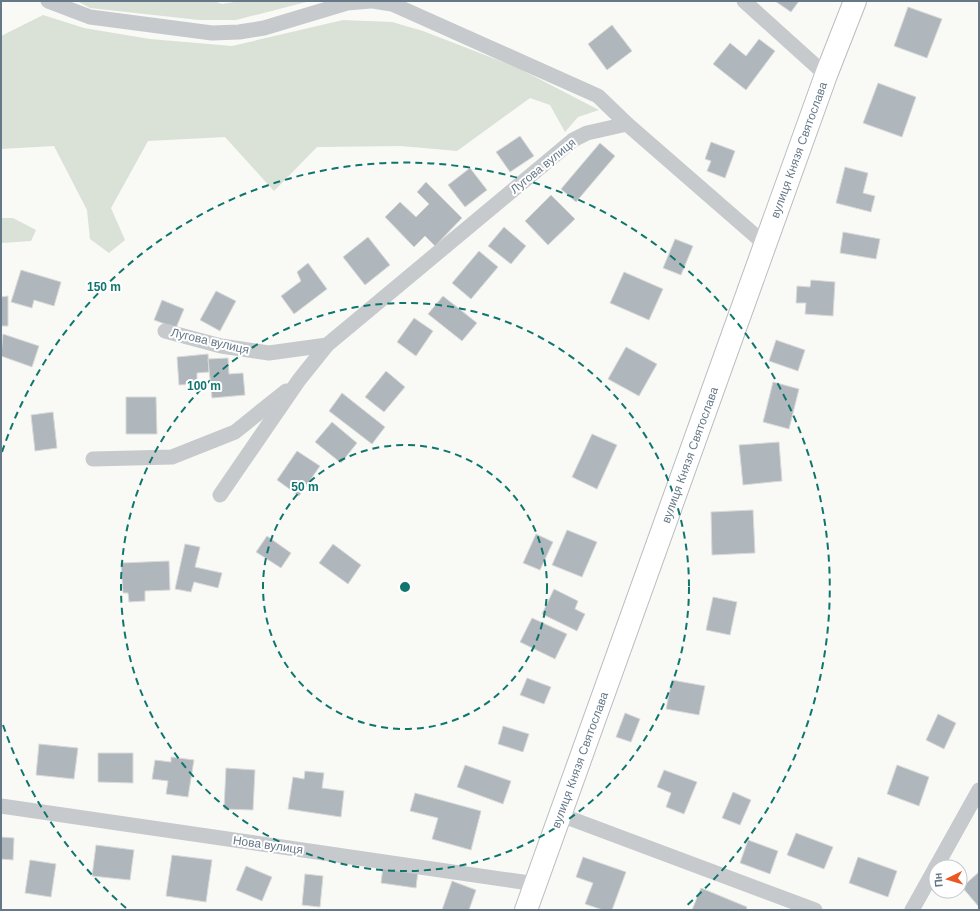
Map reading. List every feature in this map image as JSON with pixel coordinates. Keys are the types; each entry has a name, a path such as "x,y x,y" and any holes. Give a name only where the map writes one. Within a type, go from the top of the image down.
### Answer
{"main road":[{"name":"вулиця Князя Святослава","path":"526,910 826,75 856,1"}],"street":[{"path":"48,1 90,17 212,33 239,32 264,28 347,3 372,1 392,4 598,96 766,245"},
{"path":"744,1 826,75"},
{"name":"Лугова вулиця","path":"220,495 299,380 327,346 573,140 587,133 628,124"},
{"name":"Лугова вулиця","path":"165,331 221,346 270,354 327,346"},
{"name":"Лугова вулиця","path":"93,459 172,457 235,432 299,380"},
{"path":"940,859 979,790"},
{"name":"Нова вулиця","path":"1,806 536,884"},
{"path":"561,815 815,910"},
{"path":"912,910 928,881"}],"shaded area":[{"path":"77,1 214,1 222,4 240,1 310,1 236,20 199,20 90,8"},
{"path":"43,15 84,28 150,39 232,46 343,20 392,22 423,31 516,67 599,110 578,117 565,132 550,105 530,98 457,151 401,146 317,147 274,191 225,137 148,141 111,208 125,240 109,253 90,239 87,210 54,146 1,149 1,36"},
{"path":"1,218 13,218 36,230 31,241 1,243"}],"building":[{"path":"775,1 799,1 791,12"},
{"path":"908,7 942,19 927,58 894,46"},
{"path":"612,25 632,51 607,70 588,44"},
{"path":"759,39 775,51 746,90 713,64 730,43 746,56"},
{"path":"878,83 916,97 902,137 863,123"},
{"path":"520,136 534,156 510,172 496,152"},
{"path":"711,142 735,151 725,178 707,171 711,161 705,159"},
{"path":"600,143 615,156 576,202 561,189"},
{"path":"845,167 868,173 863,193 875,196 871,212 836,203"},
{"path":"470,168 487,190 465,207 448,185"},
{"path":"426,182 462,218 435,246 425,236 414,247 385,217 400,202 416,217 429,204 417,192"},
{"path":"551,195 575,219 548,245 525,221"},
{"path":"504,227 526,246 511,264 488,246"},
{"path":"843,232 880,239 876,259 840,253"},
{"path":"368,237 390,265 365,285 343,257"},
{"path":"675,239 693,246 681,275 663,268"},
{"path":"479,251 498,267 471,299 452,283"},
{"path":"308,263 327,289 294,314 281,296 301,281 297,272"},
{"path":"21,270 61,282 54,306 34,300 32,308 11,302"},
{"path":"624,272 663,289 649,320 610,303"},
{"path":"811,280 835,282 833,316 805,314 806,303 796,303 797,286 810,287"},
{"path":"216,291 236,301 220,331 200,320"},
{"path":"8,296 8,326 1,326 1,297"},
{"path":"443,296 477,323 462,341 428,314"},
{"path":"162,300 184,309 176,328 154,320"},
{"path":"414,318 433,331 416,356 397,342"},
{"path":"3,334 39,346 32,367 1,356"},
{"path":"776,340 805,350 798,371 769,361"},
{"path":"626,347 657,364 639,396 608,379"},
{"path":"208,354 209,372 197,373 197,384 179,385 177,357"},
{"path":"228,358 229,374 243,373 245,395 212,398 208,359"},
{"path":"386,371 405,387 384,412 365,397"},
{"path":"773,382 799,389 789,429 763,422"},
{"path":"342,393 385,427 372,444 329,411"},
{"path":"126,397 156,397 157,434 126,434"},
{"path":"53,412 57,448 35,451 31,415"},
{"path":"332,422 357,443 341,463 315,442"},
{"path":"592,434 617,445 597,489 572,477"},
{"path":"779,442 782,481 743,485 739,445"},
{"path":"297,451 320,466 299,496 277,480"},
{"path":"753,510 755,553 712,555 711,512"},
{"path":"567,530 597,542 582,577 552,565"},
{"path":"536,534 553,542 540,570 523,563"},
{"path":"267,536 291,553 281,568 256,552"},
{"path":"185,544 200,547 195,567 222,573 218,588 194,582 191,592 175,589"},
{"path":"333,544 361,565 348,584 319,563"},
{"path":"169,561 170,590 145,591 145,601 129,602 128,593 123,593 121,563"},
{"path":"554,589 578,601 575,609 585,614 577,631 542,614"},
{"path":"713,597 737,602 730,635 706,630"},
{"path":"532,618 567,634 555,659 520,642"},
{"path":"527,678 551,687 544,704 520,695"},
{"path":"672,680 705,686 699,715 666,709"},
{"path":"625,713 640,719 631,742 616,737"},
{"path":"938,714 956,723 944,749 926,740"},
{"path":"503,726 529,734 523,752 498,744"},
{"path":"39,744 78,748 74,779 36,775"},
{"path":"98,753 133,753 133,783 98,782"},
{"path":"171,757 194,760 188,797 166,794 168,781 152,779 155,760 171,762"},
{"path":"465,765 511,781 503,804 457,787"},
{"path":"897,765 929,777 919,806 887,794"},
{"path":"226,768 255,770 253,810 224,809"},
{"path":"664,770 697,782 684,814 666,807 671,793 657,787"},
{"path":"305,771 324,773 322,788 344,791 341,817 288,809 293,777 304,779"},
{"path":"733,792 751,800 740,825 722,818"},
{"path":"415,793 481,811 471,850 432,839 438,818 410,811"},
{"path":"796,833 833,847 824,869 787,855"},
{"path":"1,837 14,838 13,860 1,859"},
{"path":"748,840 778,851 770,874 740,863"},
{"path":"96,845 134,850 130,880 92,876"},
{"path":"172,855 212,860 206,902 166,896"},
{"path":"583,857 626,872 612,910 603,910 585,904 593,883 576,877"},
{"path":"858,857 897,871 888,897 849,883"},
{"path":"30,860 56,864 51,897 25,893"},
{"path":"246,866 272,877 262,901 236,890"},
{"path":"383,867 418,871 416,888 381,883"},
{"path":"979,872 979,907 968,894 968,882"},
{"path":"305,874 323,876 320,907 302,905"},
{"path":"452,881 476,890 469,910 442,910"},
{"path":"701,888 747,907 746,910 692,910"}]}
